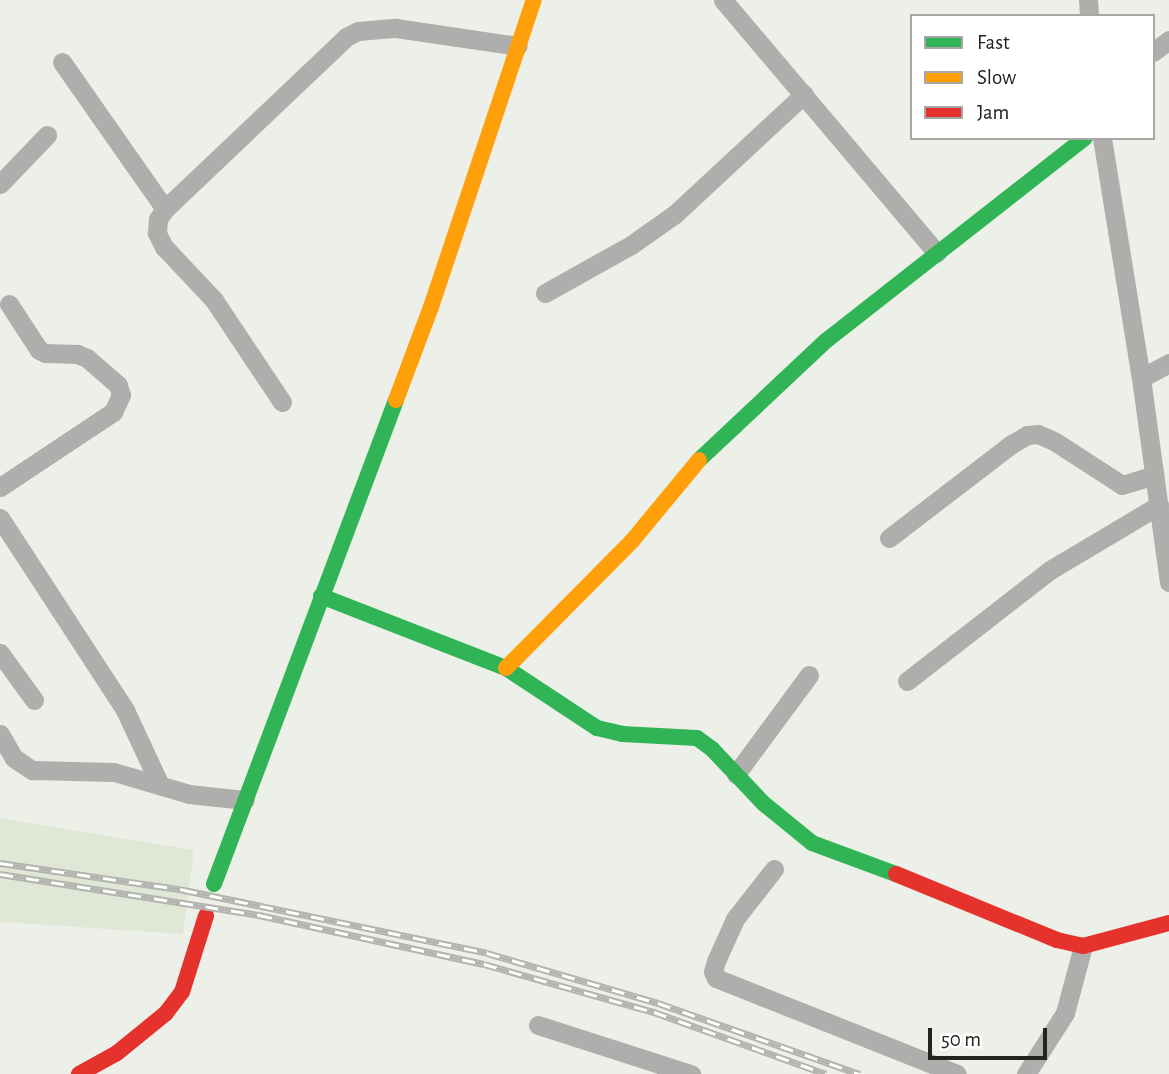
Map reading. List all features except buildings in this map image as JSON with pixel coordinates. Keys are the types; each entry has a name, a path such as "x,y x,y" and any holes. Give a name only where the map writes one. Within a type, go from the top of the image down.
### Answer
{"street":[{"path":"214,884 430,307 534,0"},
{"path":"723,0 937,253"},
{"path":"282,402 214,300 164,247 157,233 159,219 165,209 346,37 358,31 396,28 518,46"},
{"path":"62,62 165,209"},
{"path":"545,293 631,245 674,214 804,94"},
{"path":"0,184 47,135"},
{"path":"506,668 632,541 691,468 739,420 827,340 1082,140"},
{"path":"1102,140 1141,378 1169,582"},
{"path":"0,486 113,412 121,395 118,385 87,358 77,354 55,355 39,350 9,304"},
{"path":"1141,378 1169,363"},
{"path":"889,538 1010,445 1027,436 1038,434 1054,441 1122,485 1155,475"},
{"path":"907,681 1050,570 1159,505"},
{"path":"0,518 125,710 160,785"},
{"path":"321,596 506,668 597,728 622,734 696,738 707,744 763,803 812,843 1045,935 1083,946 1169,923"},
{"path":"0,653 34,700"},
{"path":"736,774 810,675"},
{"path":"0,734 14,758 32,770 114,772 203,797 245,800"},
{"path":"774,869 735,919 716,961 713,972 716,978 957,1074"},
{"path":"79,1074 117,1053 166,1013 182,992 206,916"},
{"path":"1026,1074 1065,1013 1083,946"},
{"path":"538,1026 691,1074"}],"shaded area":[{"path":"0,818 194,850 183,934 0,922"}],"railway":[{"path":"0,863 184,890 487,953 658,1003 860,1074"},
{"path":"0,874 259,915 484,964 654,1012 826,1074"}],"traffic: fast":[{"path":"699,460 827,340 1082,140"},
{"path":"214,884 396,400"},
{"path":"321,596 506,668 597,728 622,734 697,738 712,749 763,803 812,843 896,874"}],"traffic: slow":[{"path":"396,400 431,307 534,0"},
{"path":"506,668 632,541 699,460"}],"traffic: jam":[{"path":"896,874 1057,940 1083,946 1169,923"},
{"path":"79,1074 117,1053 166,1013 182,992 206,916"}]}
